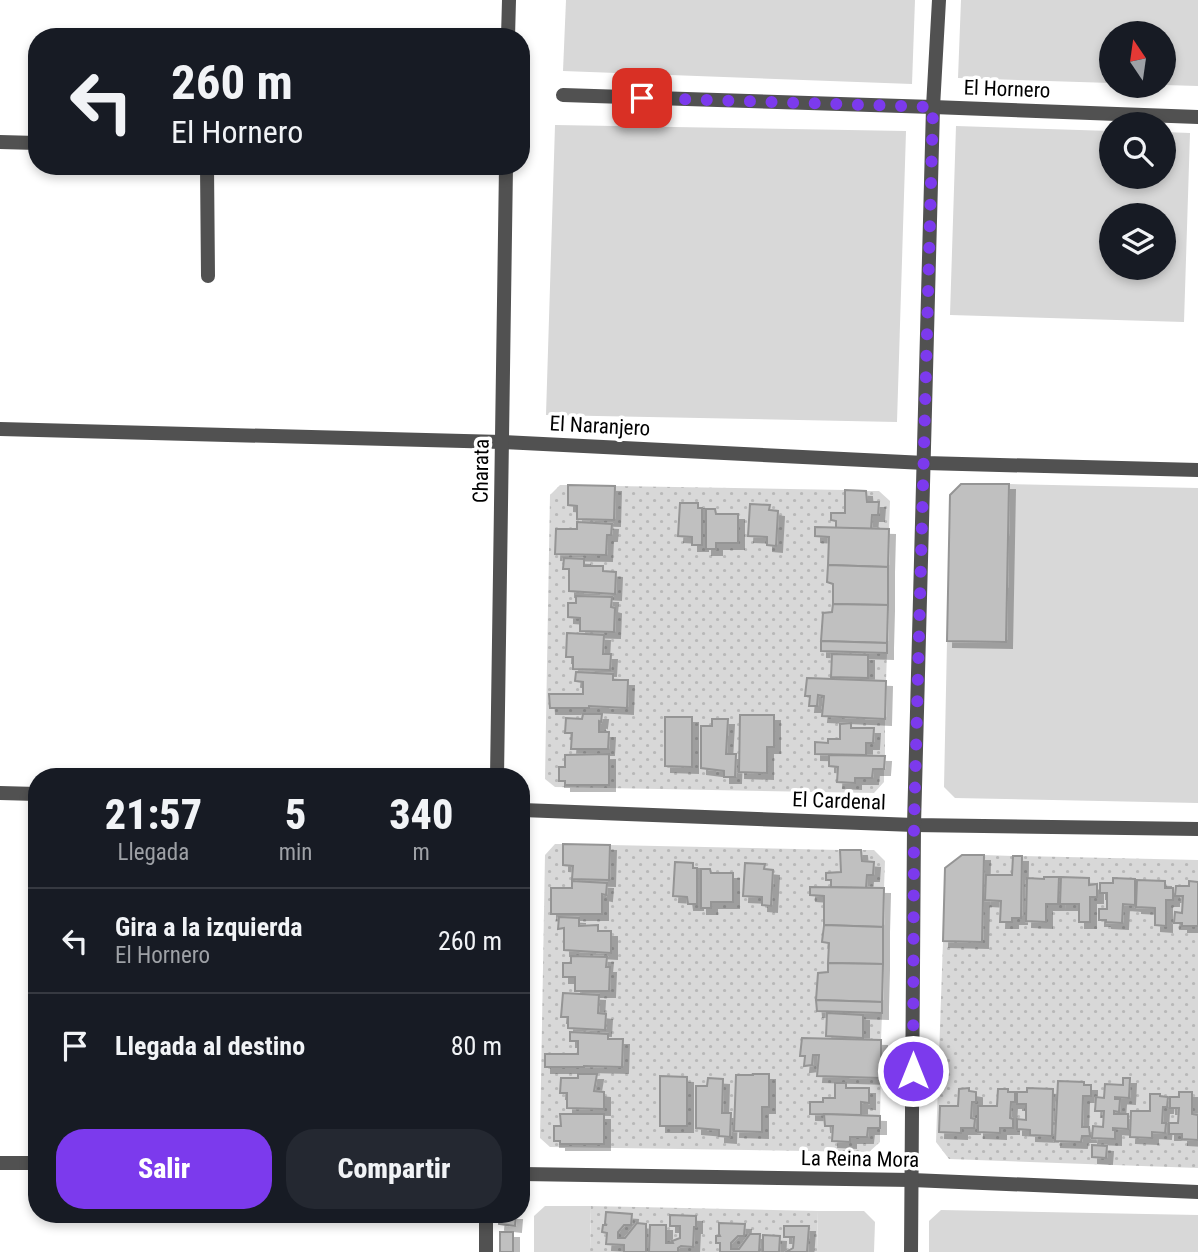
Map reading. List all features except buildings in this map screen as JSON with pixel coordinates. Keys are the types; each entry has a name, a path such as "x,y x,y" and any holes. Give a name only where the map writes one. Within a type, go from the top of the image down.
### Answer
{"street":[{"path":"508,28 509,0"},
{"path":"911,1252 914,825 933,107 939,0"},
{"name":"El Hornero","path":"563,95 1198,117"},
{"path":"0,142 28,143"},
{"path":"207,175 208,276"},
{"name":"Charata","path":"497,768 506,175"},
{"name":"El Naranjero","path":"0,429 502,442 925,463 1198,470"},
{"path":"0,793 28,794"},
{"name":"El Cardenal","path":"530,810 914,825 1198,830"},
{"path":"0,1163 28,1163"},
{"name":"La Reina Mora","path":"530,1174 912,1180 1198,1192"},
{"path":"485,1252 486,1223"}],"shaded area":[{"path":"566,0 915,0 912,84 563,71"},
{"path":"961,0 1198,0 1198,86 1176,85 1176,21 1099,21 1099,83 958,78"},
{"path":"555,125 906,131 897,422 546,415"},
{"path":"956,126 1099,131 1099,189 1176,189 1176,132 1190,133 1184,322 950,315"},
{"path":"1009,484 1198,488 1198,803 955,798 944,787 947,641 1006,641"},
{"path":"560,485 568,485 568,505 577,506 578,519 613,520 615,486 845,490 845,513 831,513 831,520 836,521 836,528 815,528 815,536 829,537 827,582 833,584 832,612 823,614 821,651 887,653 886,681 808,678 805,696 810,696 809,706 817,706 818,695 824,696 823,716 885,719 885,756 866,755 866,743 873,743 873,729 851,728 851,723 840,739 828,739 828,743 816,742 815,754 829,755 830,766 838,767 837,782 855,782 855,778 873,769 884,769 884,782 874,793 555,787 545,779 550,495"},
{"path":"866,491 879,491 890,501 889,529 871,529 872,515 878,515 879,503 867,502"},
{"path":"555,844 563,844 573,866 573,879 609,880 610,845 840,850 841,872 826,873 826,880 831,880 831,887 810,887 810,895 824,896 822,942 829,943 828,972 818,973 817,1011 882,1013 881,1040 803,1038 804,1065 812,1065 813,1055 819,1055 818,1076 881,1078 880,1116 861,1115 861,1102 869,1102 869,1088 846,1088 846,1083 835,1098 811,1102 810,1113 824,1114 825,1125 833,1126 832,1141 850,1142 850,1137 867,1137 868,1128 880,1128 880,1142 869,1152 550,1147 540,1138 545,855"},
{"path":"861,850 874,850 885,861 884,888 866,888 867,875 873,874 874,862 862,861"},
{"path":"984,855 1013,856 1012,875 986,875 985,900 1001,901 1000,921 1012,922 1012,918 1021,917 1022,856 1198,860 1198,1168 949,1159 936,1142 943,941 982,942"},
{"path":"545,1206 591,1206 590,1252 534,1252 534,1216"},
{"path":"591,1206 818,1211 817,1252 590,1252"},
{"path":"941,1210 1198,1215 1198,1252 929,1252 929,1221"},
{"path":"818,1211 864,1211 875,1222 874,1252 817,1252"}],"route":[{"path":"642,98 933,107 914,825 913,1071"}]}
